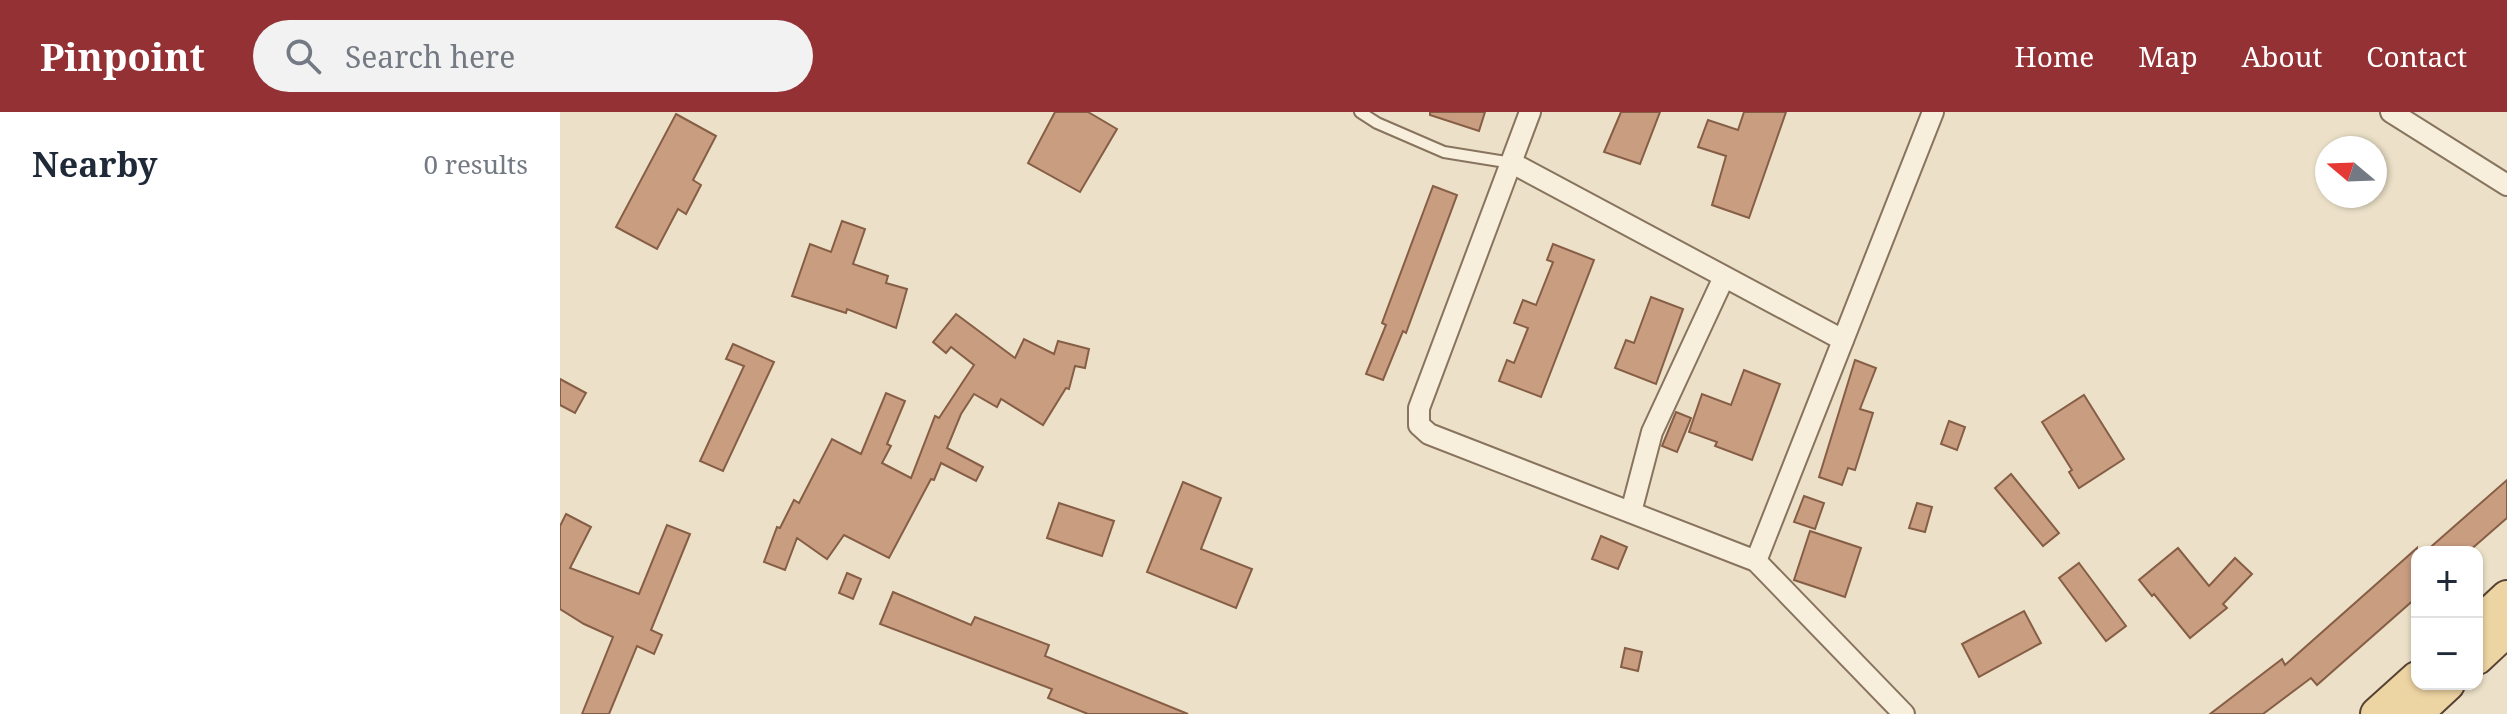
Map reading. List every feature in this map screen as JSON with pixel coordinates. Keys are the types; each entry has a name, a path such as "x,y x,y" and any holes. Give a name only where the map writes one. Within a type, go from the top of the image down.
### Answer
{"main road":[{"path":"2483,619 2507,597"},
{"path":"2483,652 2507,630"},
{"path":"2377,714 2411,683"},
{"path":"2416,714 2442,690"}],"street":[{"path":"1530,112 1419,408 1419,425 1429,434 1756,561 1904,714"},
{"path":"1756,561 1933,112"},
{"path":"2391,112 2507,185"},
{"path":"1512,163 1843,340"},
{"path":"1631,512 1652,432 1724,277"}],"lane":[{"path":"1360,112 1377,123 1444,152 1512,163"}],"building":[{"path":"1055,112 1088,112 1117,129 1080,192 1028,163"},
{"path":"1430,112 1485,112 1479,131 1430,115"},
{"path":"1621,112 1660,112 1640,164 1604,152"},
{"path":"1744,112 1786,112 1749,218 1712,205 1726,156 1698,147 1708,120 1738,130"},
{"path":"676,114 716,136 693,180 701,185 686,214 678,209 657,249 616,227"},
{"path":"1433,186 1457,195 1406,333 1403,331 1383,380 1366,374"},
{"path":"842,221 865,229 853,264 888,276 886,283 907,289 896,328 847,309 846,313 792,296 810,244 831,252"},
{"path":"1553,244 1594,260 1541,397 1499,381 1507,360 1514,363 1528,328 1514,323 1523,300 1536,305 1553,262 1547,260"},
{"path":"1651,297 1683,309 1656,384 1615,368 1626,340 1634,343"},
{"path":"956,314 1015,358 1024,339 1054,354 1058,341 1089,349 1085,368 1075,366 1069,389 1066,388 1043,425 1001,399 997,407 974,394 961,414 947,448 983,467 976,481 941,463 889,558 844,535 827,559 797,538 785,570 764,562 777,527 780,528 794,500 799,503 832,439 861,454 886,393 905,401 887,444 891,446 882,463 911,478 935,416 939,418 974,365 951,347 946,353 933,342"},
{"path":"733,344 774,362 723,471 700,461 744,366 726,359"},
{"path":"1855,360 1876,368 1860,409 1873,413 1855,470 1848,468 1842,485 1819,477"},
{"path":"1744,370 1780,384 1752,460 1689,432 1702,394 1731,405"},
{"path":"560,379 586,393 575,413 560,405"},
{"path":"2084,395 2124,459 2079,488 2069,472 2072,470 2042,422"},
{"path":"1676,412 1691,418 1677,452 1662,446"},
{"path":"1949,421 1965,427 1957,450 1941,444"},
{"path":"2011,474 2059,533 2043,546 1995,488"},
{"path":"2507,480 2507,518 2475,546 2432,546"},
{"path":"1183,482 1221,498 1201,549 1252,569 1236,608 1147,572"},
{"path":"1804,496 1824,503 1815,529 1794,522"},
{"path":"1059,503 1114,521 1102,556 1047,538"},
{"path":"1917,503 1932,507 1925,532 1909,528"},
{"path":"566,514 591,527 570,568 639,594 667,525 690,534 651,630 662,635 654,654 637,646 609,714 582,714 613,637 560,609 560,526"},
{"path":"1810,531 1861,548 1845,597 1794,580"},
{"path":"1601,536 1627,547 1618,569 1592,559"},
{"path":"2178,548 2209,586 2235,558 2252,574 2223,604 2227,608 2190,638 2139,580"},
{"path":"2411,553 2411,602 2317,685 2311,678 2263,714 2210,714 2282,659 2285,665"},
{"path":"2079,563 2126,626 2106,641 2059,578"},
{"path":"847,573 861,579 853,599 839,593"},
{"path":"893,592 971,625 975,617 1049,645 1045,656 1188,714 1088,714 1048,698 1052,689 880,624"},
{"path":"2024,611 2041,643 1979,677 1962,644"},
{"path":"1625,648 1642,652 1638,671 1621,667"}]}
